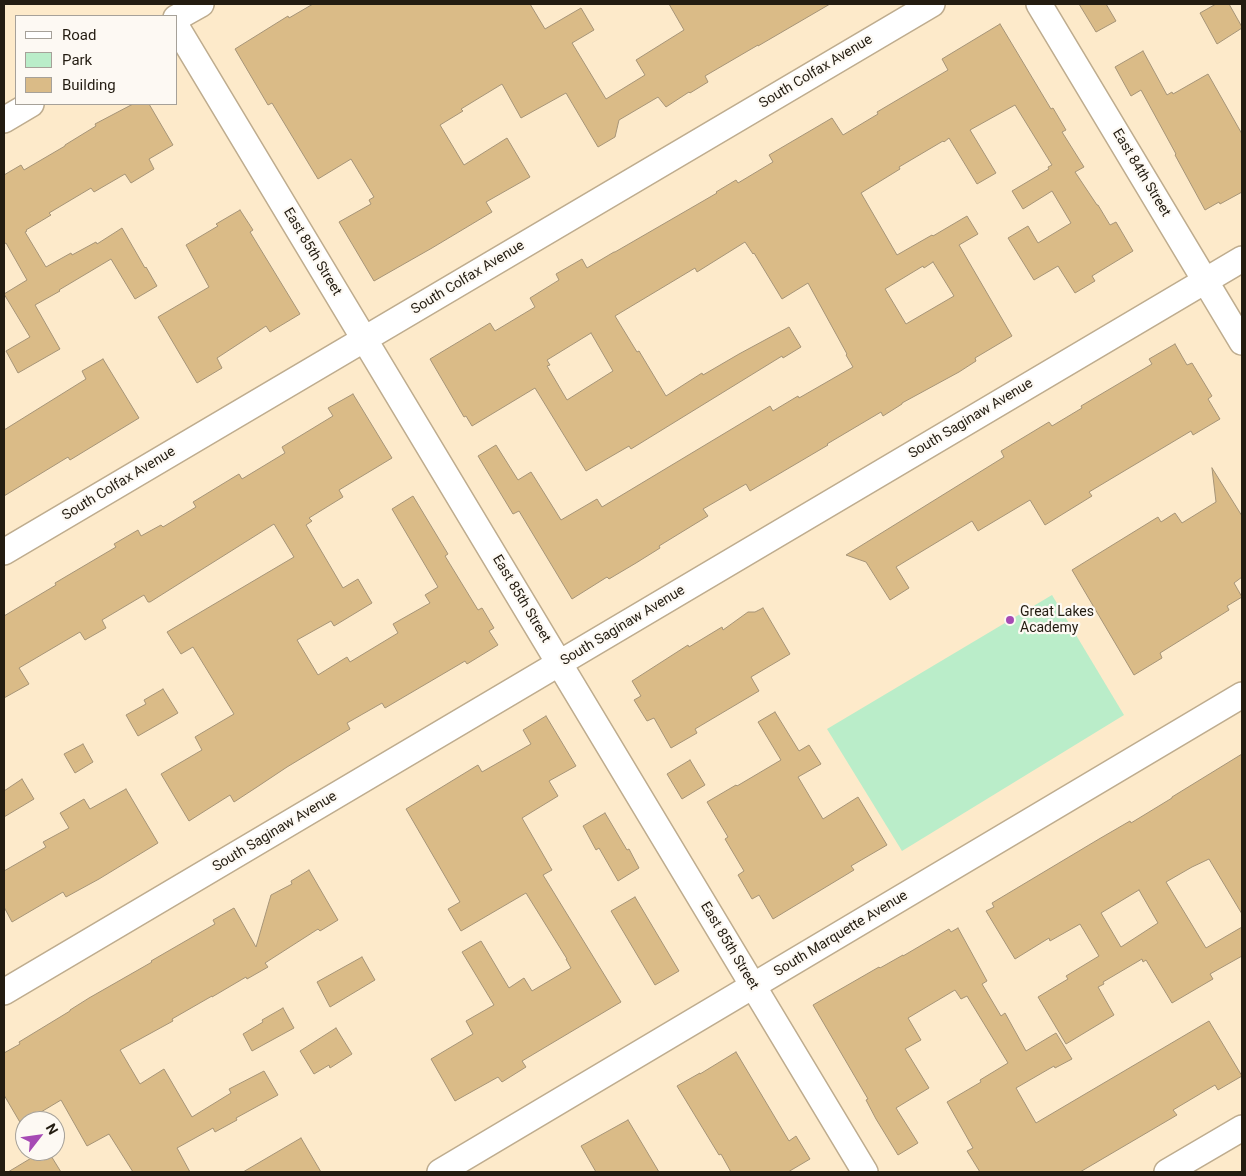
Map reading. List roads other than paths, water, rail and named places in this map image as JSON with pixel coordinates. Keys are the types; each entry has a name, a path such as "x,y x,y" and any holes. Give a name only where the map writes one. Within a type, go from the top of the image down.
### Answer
{"street":[{"path":"163,4 169,15"},
{"path":"178,17 201,4"},
{"name":"South Colfax Avenue","path":"4,552 932,4"},
{"name":"East 84th Street","path":"1039,4 1242,342"},
{"name":"East 85th Street","path":"178,29 865,1172"},
{"path":"4,120 29,105"},
{"name":"South Saginaw Avenue","path":"4,992 1242,259"},
{"name":"South Marquette Avenue","path":"440,1172 1242,696"},
{"path":"1167,1172 1242,1128"}],"place":[{"name":"Great Lakes Academy","path":"1010,620"}]}
